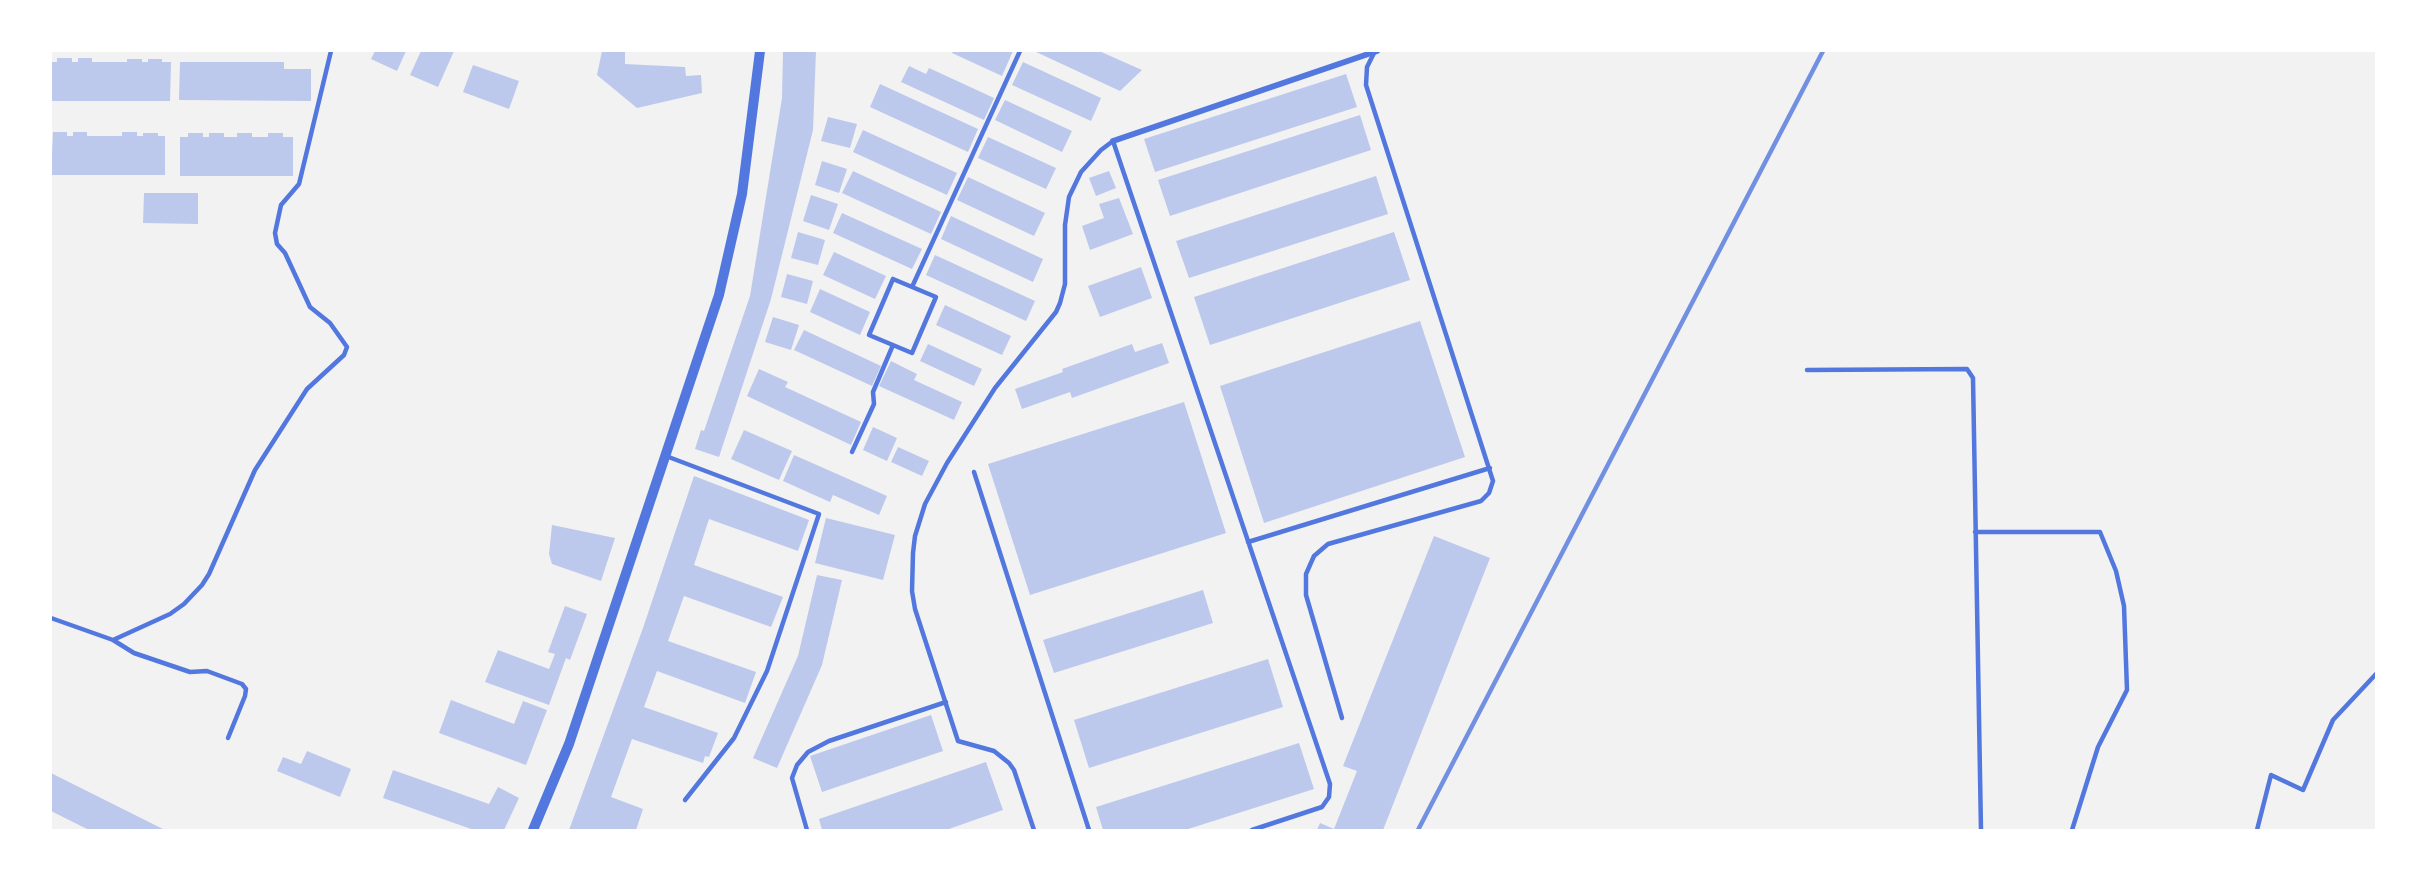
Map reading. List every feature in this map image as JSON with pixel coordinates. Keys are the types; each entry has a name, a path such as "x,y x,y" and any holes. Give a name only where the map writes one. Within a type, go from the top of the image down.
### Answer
{"street":[{"path":"532,830 569,744 704,344 732,245 750,138 760,51"},
{"path":"1113,141 1375,52"}],"lane":[{"path":"113,640 170,614 198,590 209,574 255,470 307,390 344,355 347,347 330,323 310,307 285,253 277,243 275,233 281,205 299,184 331,51"},
{"path":"912,287 1020,51"},
{"path":"1342,718 1306,595 1306,574 1314,556 1328,544 1480,501 1491,488 1493,481 1366,85 1367,67 1375,52"},
{"path":"1034,830 1014,770 994,751 958,741 915,609 912,591 913,553 925,504 947,463 971,423 1022,353 1056,312 1065,284 1065,225 1069,197 1086,166 1113,141 1330,791 1322,807 1252,830"},
{"path":"893,279 936,297 912,353 893,345 869,335 893,279"},
{"path":"852,452 874,404 873,392 893,345"},
{"path":"1807,370 1967,369 1973,378 1981,830"},
{"path":"665,456 819,514 766,671 734,738 685,800"},
{"path":"1248,542 1490,468"},
{"path":"974,472 1089,830"},
{"path":"1975,532 2100,532 2116,571 2124,606 2127,690 2098,747 2072,830"},
{"path":"51,618 113,640 134,653 190,672 207,671 242,684 246,689 245,696 228,738"},
{"path":"2257,830 2271,775 2303,790 2333,720 2376,674"},
{"path":"807,830 792,778 797,765 808,752 829,741 946,702"}],"building":[{"path":"375,51 406,51 397,71 371,59"},
{"path":"421,51 454,51 438,87 410,75"},
{"path":"602,51 625,51 625,64 685,67 686,76 701,75 702,93 637,108 597,75"},
{"path":"783,51 816,51 813,130 771,299 719,457 695,449 701,430 704,431 750,296 782,98"},
{"path":"953,51 1013,51 1002,76 952,53"},
{"path":"1034,51 1099,51 1142,70 1120,91"},
{"path":"57,58 72,58 72,62 78,62 78,58 92,58 92,62 127,62 127,59 142,59 142,62 148,62 148,59 162,59 162,62 171,62 170,101 51,101 51,62 57,62"},
{"path":"180,62 284,62 284,69 311,69 311,101 179,100"},
{"path":"1023,62 1101,98 1091,121 1012,85"},
{"path":"473,65 519,81 509,109 463,92"},
{"path":"909,66 926,74 929,68 994,98 984,120 901,82"},
{"path":"1346,74 1357,107 1155,172 1144,139"},
{"path":"880,84 978,129 968,152 870,107"},
{"path":"1005,100 1072,131 1062,152 995,120"},
{"path":"1360,115 1371,150 1170,216 1158,180"},
{"path":"828,117 857,124 850,148 821,141"},
{"path":"863,130 957,173 947,195 853,152"},
{"path":"53,132 67,132 67,136 73,136 73,132 87,132 87,136 122,136 122,132 137,132 137,136 143,136 143,133 158,133 158,136 165,136 165,175 51,175"},
{"path":"188,133 203,133 203,137 209,137 209,133 224,133 224,137 237,137 237,133 252,133 252,137 268,137 268,133 283,133 283,137 293,137 293,176 180,176 180,137 188,137"},
{"path":"988,137 1056,168 1046,189 978,158"},
{"path":"822,161 847,169 839,193 815,185"},
{"path":"853,171 941,212 931,234 842,193"},
{"path":"1109,171 1116,188 1096,196 1089,178"},
{"path":"1376,176 1388,214 1189,278 1176,241"},
{"path":"968,177 1045,213 1034,236 957,200"},
{"path":"144,193 198,193 198,224 143,223"},
{"path":"811,195 838,204 829,230 803,221"},
{"path":"1119,198 1133,234 1090,250 1082,226 1104,218 1099,204"},
{"path":"842,213 922,249 912,269 833,233"},
{"path":"951,216 1043,259 1033,282 941,239"},
{"path":"798,232 825,240 818,265 791,258"},
{"path":"1394,232 1410,280 1210,345 1194,297"},
{"path":"834,252 886,276 875,299 823,275"},
{"path":"935,255 1035,301 1026,321 926,275"},
{"path":"1141,267 1152,298 1100,317 1088,286"},
{"path":"787,274 813,281 807,304 781,297"},
{"path":"820,289 870,312 860,335 810,312"},
{"path":"945,305 1011,336 1002,355 936,325"},
{"path":"773,317 799,325 791,350 765,342"},
{"path":"1420,321 1465,457 1264,523 1220,386"},
{"path":"804,330 881,366 872,386 794,350"},
{"path":"1162,343 1169,363 1072,398 1070,392 1022,409 1015,389 1132,344 1135,352"},
{"path":"928,344 982,369 974,386 920,361"},
{"path":"891,361 917,374 914,380 962,402 954,420 879,386"},
{"path":"759,369 788,382 785,387 861,422 851,445 747,396"},
{"path":"1184,402 1226,533 1030,595 988,464"},
{"path":"873,427 897,438 887,461 863,450"},
{"path":"744,430 792,451 779,480 731,459"},
{"path":"898,447 929,461 922,476 891,462"},
{"path":"794,455 887,496 879,515 833,495 830,502 783,481"},
{"path":"694,476 809,520 798,551 709,519 694,565 783,597 771,627 684,596 668,641 756,672 745,703 657,671 644,707 718,733 709,757 705,756 703,763 632,739 611,797 643,809 636,830 569,830 643,628"},
{"path":"826,518 895,535 883,580 815,563"},
{"path":"552,525 615,538 601,581 552,564 549,554"},
{"path":"1434,536 1490,558 1383,830 1317,830 1320,823 1334,829 1357,771 1343,766"},
{"path":"817,575 842,580 822,665 777,768 753,758 798,656"},
{"path":"1203,590 1213,623 1054,673 1043,640"},
{"path":"565,606 587,614 570,660 566,658 549,705 485,682 498,650 549,669 555,654 548,652"},
{"path":"1268,659 1283,707 1089,768 1074,720"},
{"path":"451,700 514,724 523,701 547,710 526,765 439,733"},
{"path":"931,715 943,751 822,792 810,756"},
{"path":"1299,743 1314,789 1185,830 1103,830 1096,807"},
{"path":"307,751 351,769 340,797 277,771 283,757 301,764"},
{"path":"986,762 1003,810 946,830 822,830 819,819"},
{"path":"393,770 489,804 498,787 519,798 504,830 474,830 383,798"},
{"path":"51,773 165,830 89,830 51,811"}],"railway":[{"path":"1418,830 1823,51"}]}
